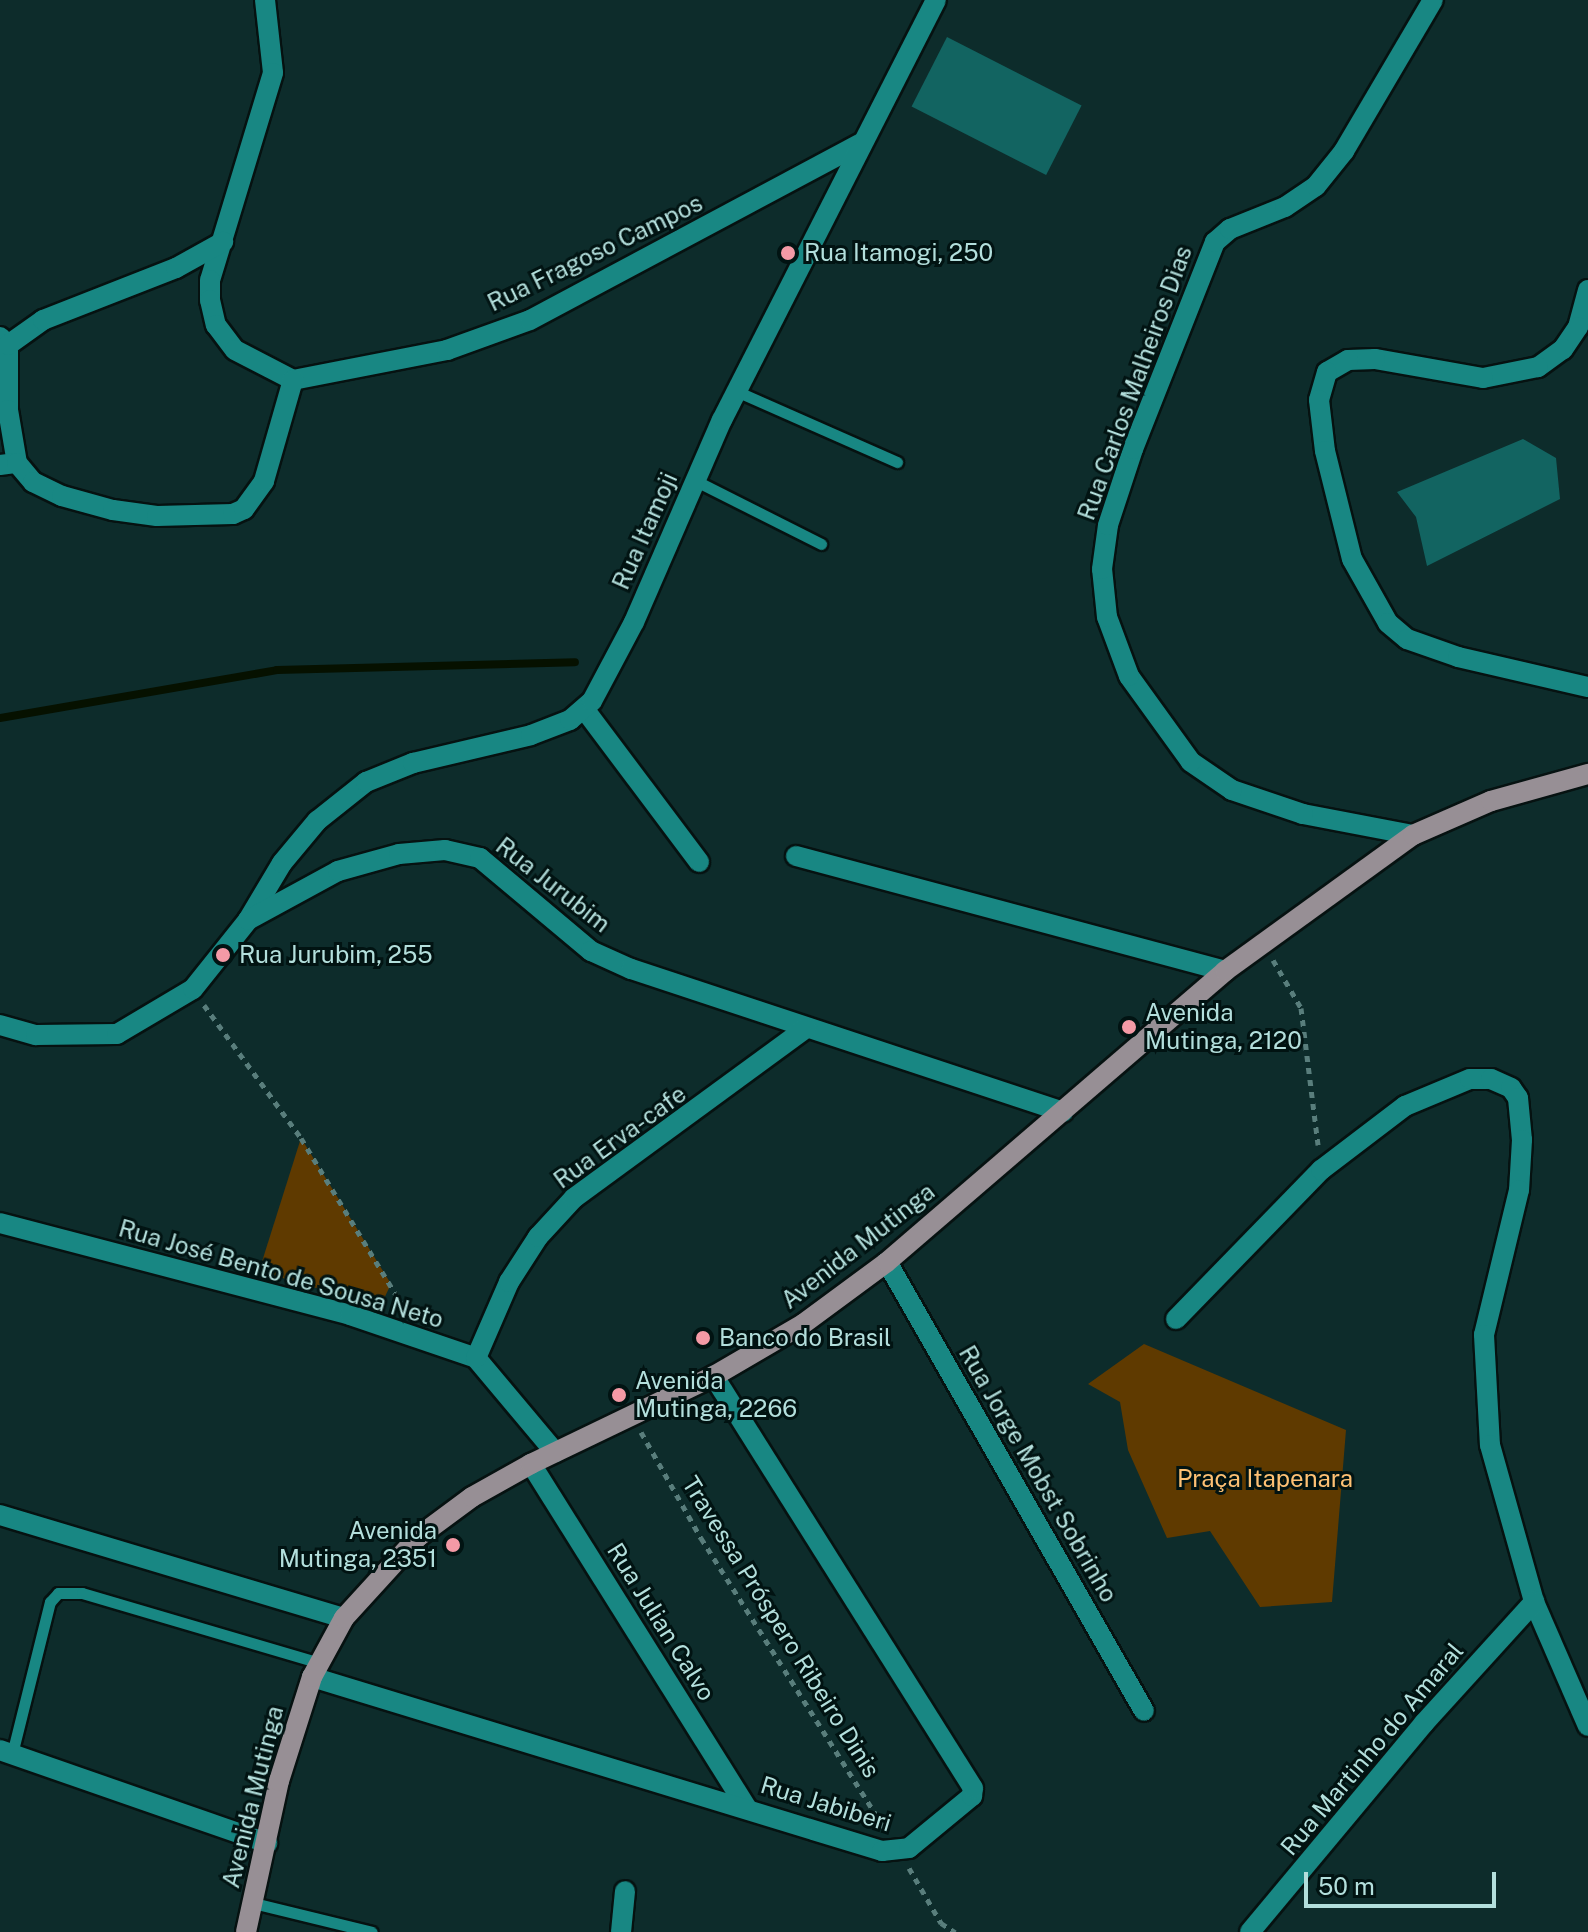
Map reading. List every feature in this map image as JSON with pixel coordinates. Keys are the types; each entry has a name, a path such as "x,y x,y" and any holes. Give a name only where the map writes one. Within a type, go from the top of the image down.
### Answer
{"main road":[{"name":"Avenida Mutinga","path":"246,1932 279,1781 316,1670 344,1618 418,1537 472,1497 531,1464 714,1376 803,1324 887,1262 1225,971 1413,835 1491,801 1588,774"}],"street":[{"path":"223,242 164,273 43,320 4,341 8,464 33,482 62,496 113,510 157,516 233,514 244,509 264,481 293,380 235,350 216,325 210,280 223,242 273,73 265,0"},
{"name":"Rua Itamoji","path":"585,710 611,670 736,391 936,0"},
{"name":"Rua Carlos Malheiros Dias","path":"1413,835 1303,814 1232,790 1191,762 1129,676 1107,617 1102,569 1108,525 1133,449 1215,242 1230,229 1285,207 1316,186 1344,151 1433,0"},
{"name":"Rua Fragoso Campos","path":"293,380 447,350 530,320 860,144"},
{"path":"1588,290 1578,327 1563,349 1538,367 1483,378 1348,360 1327,372 1319,400 1325,451 1352,559 1388,623 1407,639 1458,657 1588,687"},
{"path":"248,920 282,863 317,821 366,782 413,763 531,735 585,710 699,862"},
{"name":"Rua Jurubim","path":"0,1025 36,1035 117,1034 193,989 248,920 338,871 399,854 462,851 480,858 591,951 806,1028 1063,1112"},
{"path":"796,856 1225,971"},
{"name":"Rua Erva-cafe","path":"476,1358 509,1282 538,1237 574,1198 806,1028"},
{"path":"1176,1319 1321,1170 1405,1106 1445,1086 1491,1079 1518,1098 1519,1190 1484,1335 1484,1385 1490,1445 1534,1602 1588,1726"},
{"name":"Rua José Bento de Sousa Neto","path":"0,1223 350,1315 476,1358"},
{"name":"Rua Jorge Mobst Sobrinho","path":"887,1262 1144,1711"},
{"path":"476,1358 555,1452"},
{"name":"Rua Jabiberi","path":"316,1670 900,1853 972,1796 970,1784 714,1376"},
{"name":"Rua Julian Calvo","path":"531,1464 746,1807"},
{"path":"0,1515 344,1618"},
{"name":"Rua Martinho do Amaral","path":"1250,1932 1424,1723 1534,1602"},
{"path":"6,1752 267,1843"},
{"path":"621,1932 625,1891"}],"lane":[{"path":"736,391 897,462"},
{"path":"696,481 821,544"},
{"path":"6,1752 50,1602 58,1593 82,1593 316,1670"},
{"path":"253,1903 372,1932"}],"path":[{"path":"1263,943 1301,1008 1321,1170"},
{"path":"193,989 301,1138 420,1340"},
{"name":"Travessa Próspero Ribeiro Dinis","path":"633,1417 701,1538 941,1923 955,1932"}],"green space":[{"path":"301,1138 391,1284 380,1307 259,1271"},
{"name":"Praça Itapenara","path":"1144,1344 1346,1430 1332,1602 1260,1607 1210,1531 1167,1538 1128,1450 1120,1402 1088,1384"}],"building":[{"path":"947,37 1082,106 1046,175 912,106"},
{"path":"1523,439 1556,458 1560,499 1427,566 1416,517 1397,492"}],"waterway":[{"path":"0,718 277,670 575,662"}],"place":[{"name":"Rua Itamogi, 250","path":"788,253"},
{"name":"Rua Jurubim, 255","path":"223,955"},
{"name":"Avenida Mutinga, 2120","path":"1129,1027"},
{"name":"Banco do Brasil","path":"703,1338"},
{"name":"Avenida Mutinga, 2266","path":"619,1395"},
{"name":"Avenida Mutinga, 2351","path":"453,1545"}]}
